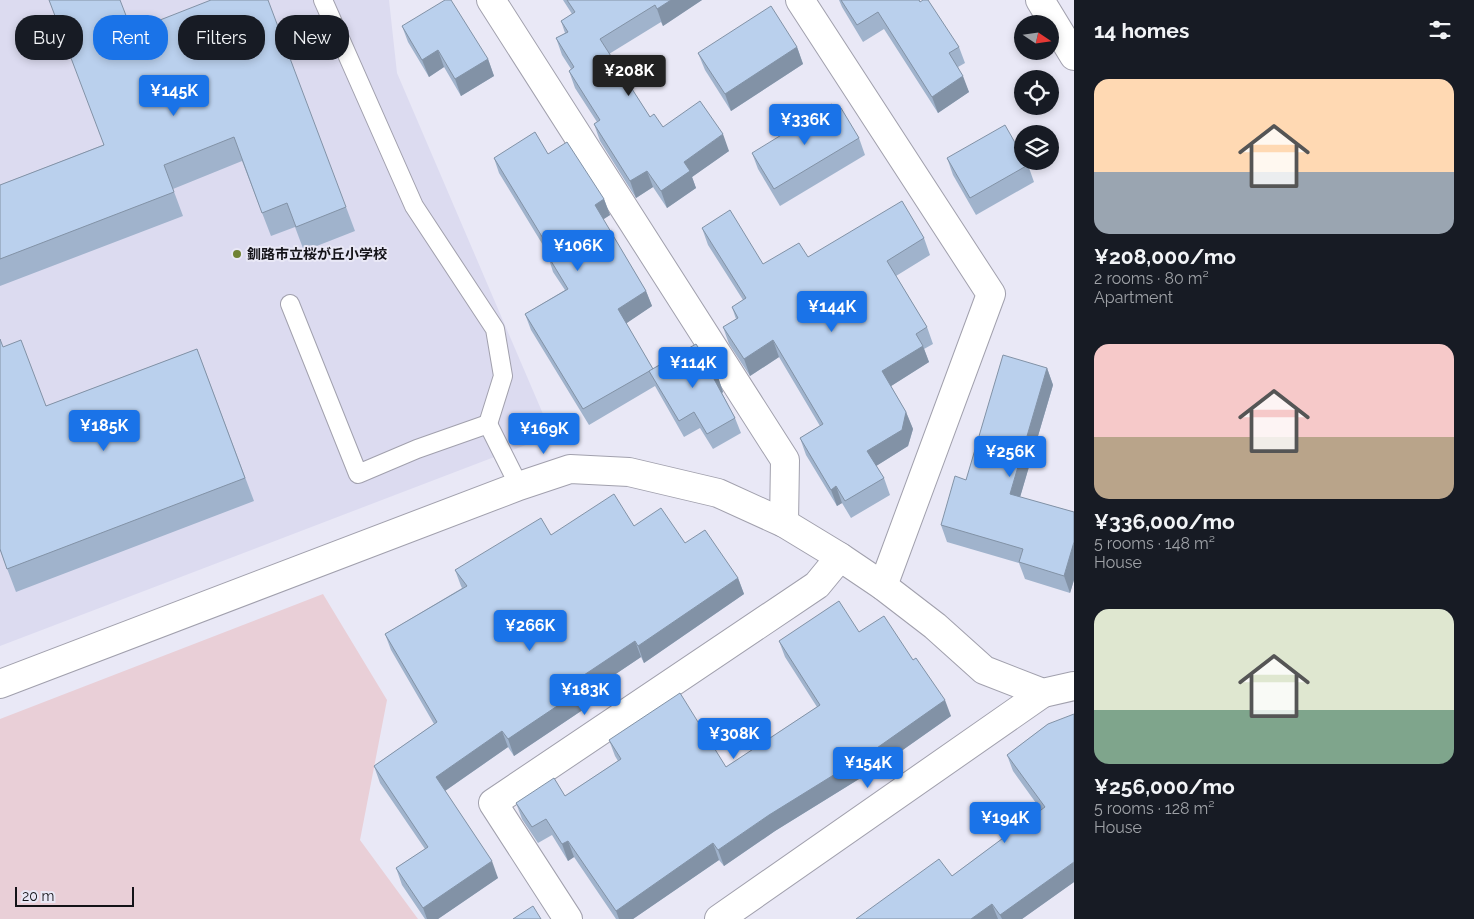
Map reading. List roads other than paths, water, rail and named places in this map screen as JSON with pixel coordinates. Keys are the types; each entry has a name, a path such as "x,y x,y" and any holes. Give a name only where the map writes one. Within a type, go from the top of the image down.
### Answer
{"street":[{"path":"491,0 785,460 784,523"},
{"path":"800,0 990,294 883,586"},
{"path":"1040,0 1074,56"},
{"path":"0,684 519,486 570,469 629,472 718,493 784,523 883,586 935,626 984,670 1042,693"},
{"path":"568,919 493,803 817,584 840,557"},
{"path":"718,919 1042,693 1074,686"}],"lane":[{"path":"323,0 414,206 495,329 503,376 488,424 519,486"},
{"path":"290,304 358,474 417,449 488,424"}],"place":[{"name":"釧路市立桜が丘小学校","path":"237,254"}]}
